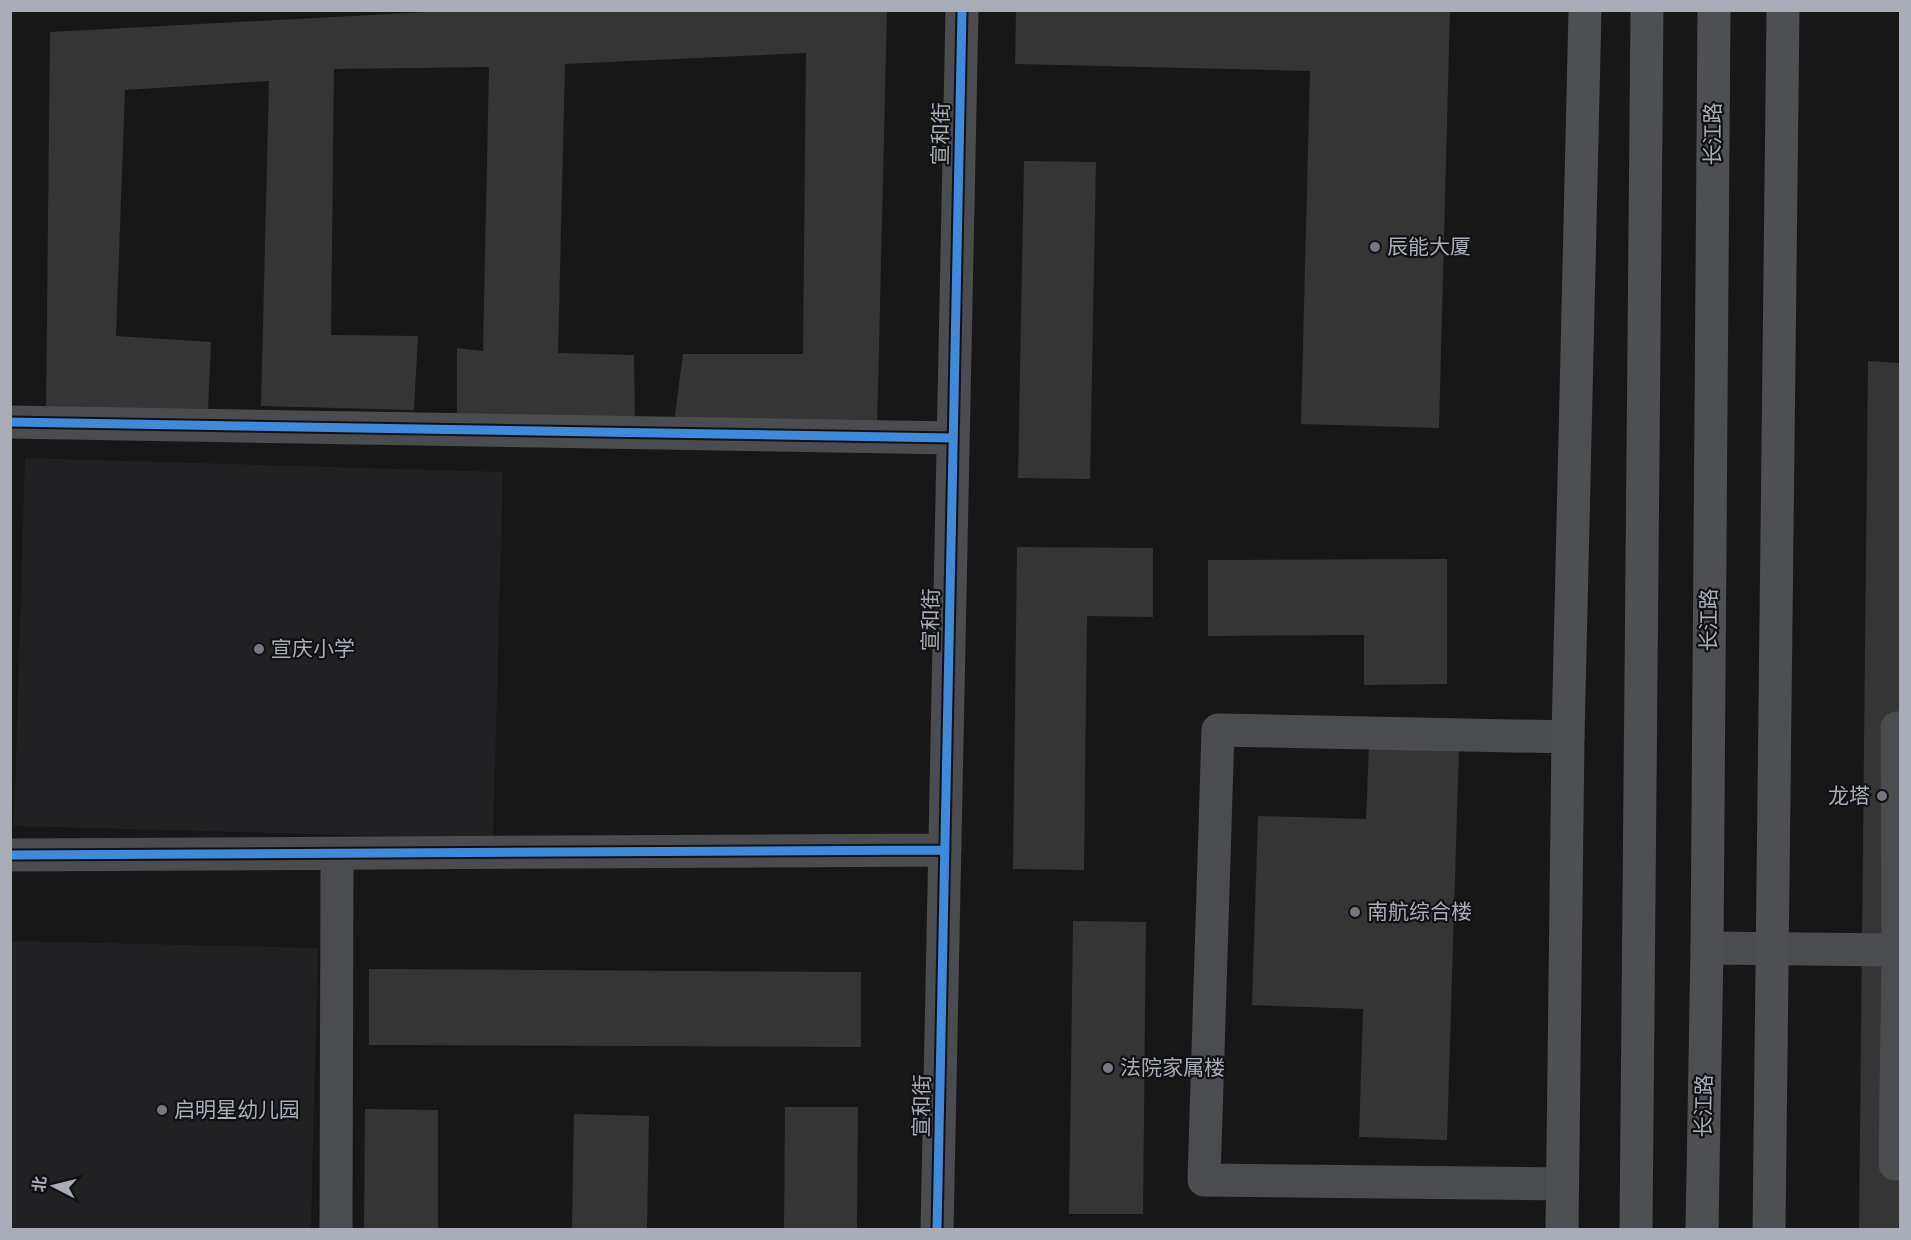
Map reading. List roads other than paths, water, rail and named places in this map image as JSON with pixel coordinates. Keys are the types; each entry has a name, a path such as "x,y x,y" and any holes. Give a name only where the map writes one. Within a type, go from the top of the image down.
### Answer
{"main road":[{"path":"1562,1230 1568,737 1585,10"},
{"path":"1636,1230 1647,10"},
{"name":"长江路","path":"1702,1230 1707,948 1714,10"},
{"path":"1769,1230 1783,10"}],"street":[{"name":"宣和街","path":"937,1230 962,10"},
{"path":"10,422 953,438"},
{"path":"1900,728 1897,728 1899,1061 1896,1164 1900,1164"},
{"path":"1563,1184 1204,1180 1218,730 1568,737"},
{"path":"10,855 945,850"},
{"path":"336,1230 337,854"},
{"path":"1707,948 1899,950"}],"place":[{"name":"辰能大厦","path":"1375,247"},
{"name":"宣庆小学","path":"259,649"},
{"name":"龙塔","path":"1882,796"},
{"name":"南航综合楼","path":"1355,912"},
{"name":"法院家属楼","path":"1108,1068"},
{"name":"启明星幼儿园","path":"162,1110"}]}
